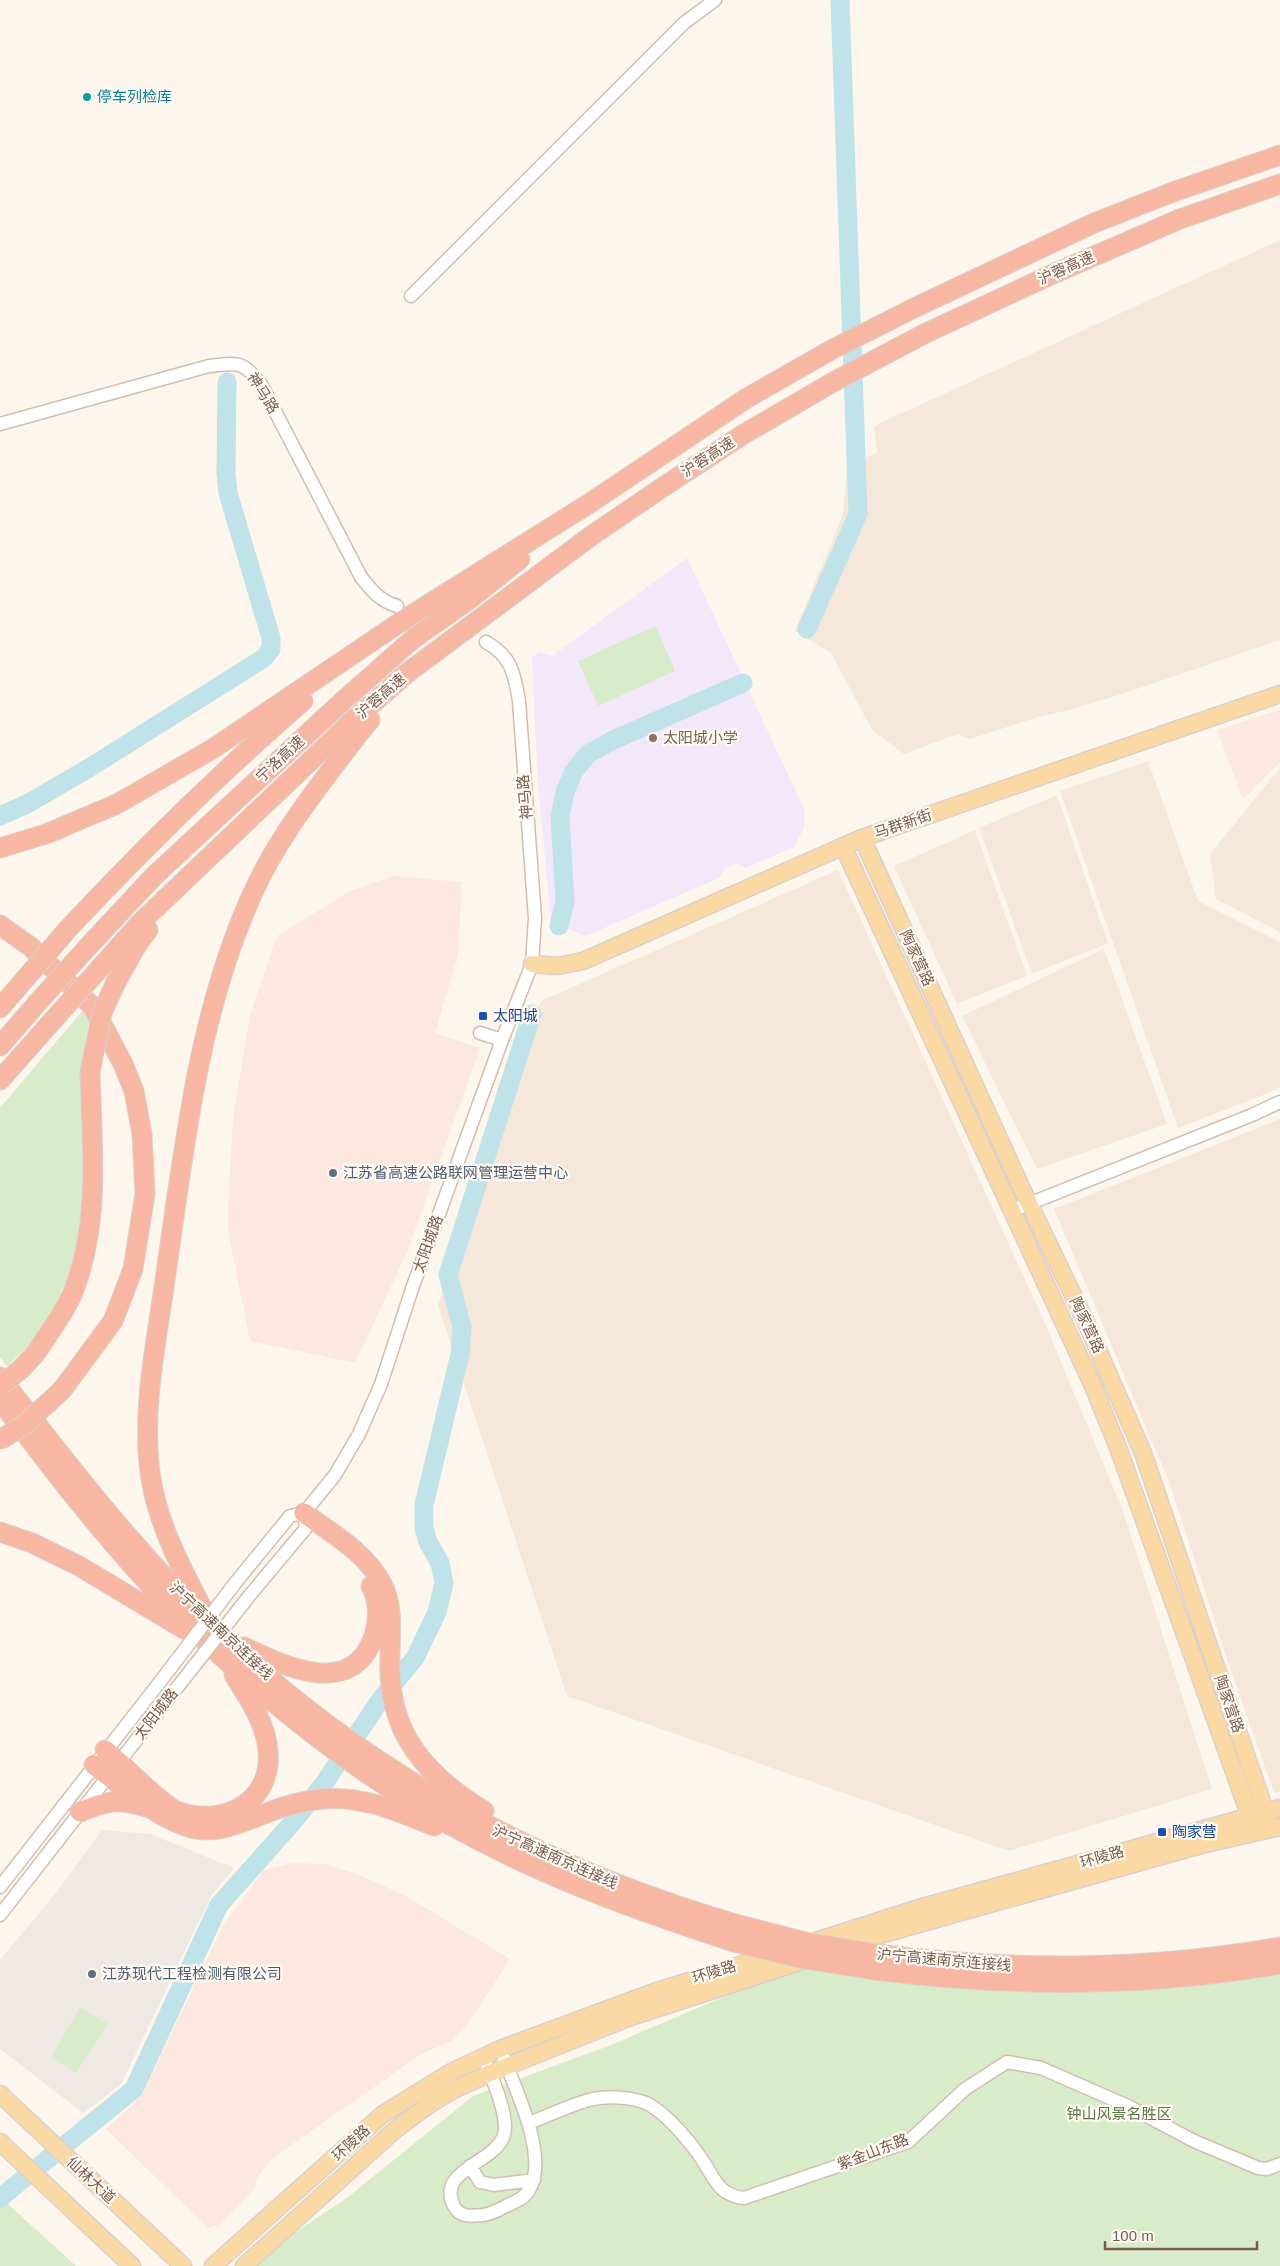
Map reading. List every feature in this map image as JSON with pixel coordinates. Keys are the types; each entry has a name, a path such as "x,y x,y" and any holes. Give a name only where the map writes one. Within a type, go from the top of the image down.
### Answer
{"highway":[{"path":"1173,192 1280,143"},
{"name":"沪蓉高速","path":"590,503 747,398 831,350 1094,222 1280,155"},
{"name":"沪蓉高速","path":"213,854 348,725 431,654 592,536 744,434 835,381 926,333 1055,273 1180,219 1280,184"},
{"path":"0,848 46,834 117,804 214,748 400,614 590,503"},
{"name":"宁洛高速","path":"0,1046 154,876 344,700 413,639 470,599 590,503"},
{"path":"0,1008 67,930 129,864 222,772 400,614"},
{"path":"213,1635 161,1520 151,1480 148,1444 154,1357 188,1120 200,1062 217,991 233,942 251,896 274,853 299,810 356,735 431,654"},
{"path":"0,1080 140,923 213,854"},
{"path":"0,1386 21,1369 36,1353 71,1296 82,1267 93,1206 90,1072 102,1013 116,982 138,943 213,854"},
{"path":"0,925 31,946 93,1007 123,1064 134,1091 142,1134 146,1194 133,1269 113,1321 62,1390 24,1425 0,1440"},
{"name":"沪宁高速南京连接线","path":"0,1377 59,1454 213,1635 225,1659 280,1707 338,1742 415,1803 481,1842 571,1884 627,1906 737,1933"},
{"name":"沪宁高速南京连接线","path":"0,1400 107,1536 213,1635 289,1695 338,1742"},
{"path":"0,1532 32,1543 78,1566 155,1613 213,1635 287,1667 324,1674 341,1670 355,1663 367,1652 377,1621 377,1604 373,1590 364,1574 300,1519"},
{"path":"300,1519 360,1555 370,1565 382,1583 389,1602 389,1665 392,1696 400,1725 412,1748 428,1769 450,1788 538,1844 632,1891"},
{"path":"107,1763 176,1811 198,1818 220,1817 239,1809 257,1793 267,1776 268,1752 264,1730 256,1711 225,1659"},
{"name":"沪宁高速南京连接线","path":"357,1756 487,1826 559,1861 632,1891 684,1909 800,1958 876,1962 941,1962 1008,1966 1078,1967 1159,1964 1280,1947"},
{"path":"107,1763 150,1808"},
{"path":"80,1812 112,1801 131,1802 150,1808 186,1827 210,1830 224,1828 290,1805 319,1799 363,1801 392,1809 571,1884"},
{"name":"沪宁高速南京连接线","path":"876,1962 941,1978 1008,1983 1161,1980 1236,1972 1280,1964"}],"main road":[{"name":"马群新街","path":"532,964 557,966 582,961 862,838 1280,694"},
{"name":"陶家营路","path":"862,838 1029,1204 1085,1320 1143,1453 1265,1811 1269,1829"},
{"name":"陶家营路","path":"843,846 1093,1386 1265,1811"},
{"name":"环陵路","path":"213,2266 383,2114 425,2087 500,2049 656,1990 919,1908 1265,1811"},
{"name":"环陵路","path":"244,2266 396,2129 430,2104 490,2073 628,2018 876,1936 1201,1845 1269,1829"},
{"name":"仙林大道","path":"0,2094 183,2266"},
{"path":"0,2142 132,2266"}],"street":[{"path":"411,296 684,23 716,0"},
{"name":"神马路","path":"0,424 209,366 235,363 249,369 260,384 361,577 379,598 400,614"},
{"name":"神马路","path":"486,642 501,651 514,671 519,701 535,918 532,964"},
{"name":"太阳城路","path":"0,1887 107,1763 176,1689 250,1595 300,1519 336,1475 359,1434 381,1384 413,1286 502,1040 532,964"},
{"path":"480,1033 502,1040"},
{"path":"1011,1211 1252,1116 1280,1102"},
{"name":"太阳城路","path":"0,1915 80,1812 107,1763 163,1678 236,1582 300,1519"},
{"path":"483,2057 503,2112 504,2135 498,2145 454,2180 450,2191 453,2204 458,2213 468,2216 486,2215 518,2201 529,2192 534,2180 536,2168 529,2123 500,2049"},
{"name":"紫金山东路","path":"529,2123 593,2099 615,2097 647,2104 673,2124 698,2152 721,2190 732,2197 744,2198 908,2142 965,2089 1007,2062 1042,2068 1128,2106 1194,2141 1258,2168 1266,2169 1280,2164"},
{"path":"470,2166 480,2182 494,2185 534,2180"}],"shaded area":[{"path":"1280,240 1280,640 1069,710 1038,717 970,739 958,734 904,754 872,730 831,653 795,631 843,514 847,465 877,453 874,426"},
{"name":"太阳城小学","path":"687,558 805,811 804,828 794,847 745,868 738,863 725,868 719,878 586,936 551,922 538,785 532,657 540,652 552,656"},
{"path":"1280,710 1280,762 1243,800 1217,730"},
{"path":"1148,761 1198,901 1280,942 1280,1087 1178,1128 1060,791"},
{"path":"1280,768 1280,932 1216,899 1210,854"},
{"path":"1057,795 1108,943 1032,974 979,828"},
{"path":"975,830 1027,976 957,1004 894,866"},
{"path":"838,870 1044,1321 1123,1511 1212,1789 1009,1851 567,1696 438,1305 541,1001"},
{"name":"江苏省高速公路联网管理运营中心","path":"393,876 462,882 458,955 435,1033 480,1048 408,1250 355,1363 250,1341 227,1226 233,1119 250,1015 277,936 350,891"},
{"path":"1104,949 1167,1124 1037,1169 962,1016"},
{"path":"1280,1119 1280,1792 1274,1793 1228,1662 1170,1484 1054,1209"},
{"path":"102,1830 150,1834 234,1868 211,1896 121,2084 83,2113 0,2049 0,1960 56,1893"},
{"path":"293,1863 324,1864 357,1874 406,1896 510,1959 468,2024 450,2042 423,2053 270,2160 257,2178 254,2189 221,2224 208,2228 106,2129 142,2095 223,1925 264,1870"}],"green space":[{"path":"656,626 675,671 598,706 578,661"},
{"path":"83,1010 90,1017 82,1060 82,1211 75,1259 60,1296 38,1337 7,1366 0,1357 0,1108"},
{"name":"钟山风景名胜区","path":"1280,1958 1280,2266 245,2266 348,2197 473,2096 611,2045 793,1967"},
{"path":"80,2007 108,2024 76,2073 52,2056"},
{"path":"0,2197 76,2266 0,2266"}],"waterway":[{"path":"807,629 858,514 840,0"},
{"path":"0,816 27,804 89,768 264,658 271,649 271,638 228,493 226,473 227,382"},
{"path":"559,926 565,901 560,817 565,792 574,771 588,754 611,741 743,683"},
{"path":"0,2198 134,2089 219,1905 323,1785 381,1699 415,1658 437,1612 444,1583 440,1563 428,1542 424,1528 424,1505 460,1354 462,1327 448,1275 532,1014"}],"place":[{"name":"停车列检库","path":"87,97"},
{"name":"太阳城小学","path":"653,738"},
{"name":"太阳城","path":"483,1016"},
{"name":"江苏省高速公路联网管理运营中心","path":"333,1173"},
{"name":"陶家营","path":"1162,1832"},
{"name":"江苏现代工程检测有限公司","path":"92,1974"}]}
